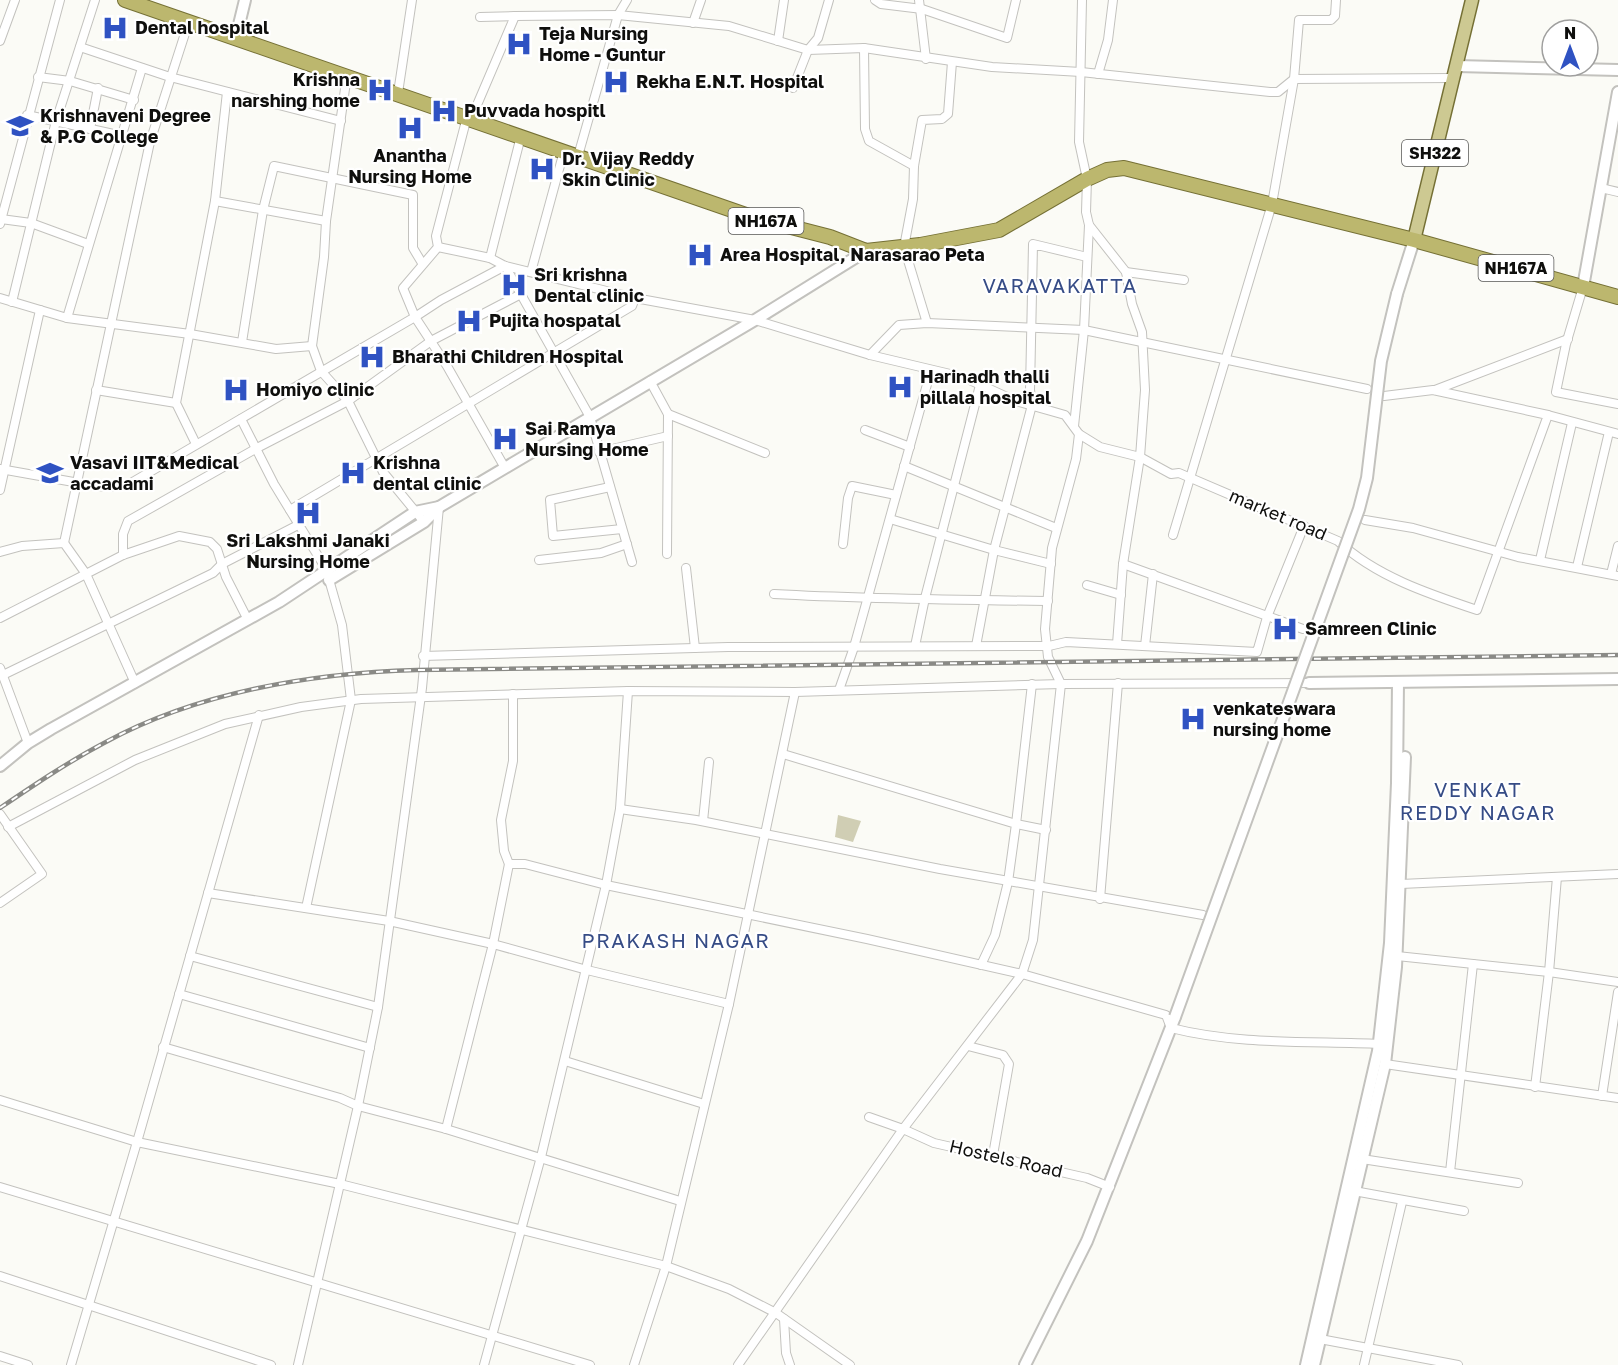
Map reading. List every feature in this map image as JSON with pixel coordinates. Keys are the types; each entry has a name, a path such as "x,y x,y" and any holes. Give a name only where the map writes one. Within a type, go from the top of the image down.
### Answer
{"highway":[{"name":"NH167A","path":"125,0 752,217 830,237 866,251 904,247 999,230 1087,179 1107,170 1124,168 1414,240 1618,297"}],"main road":[{"path":"236,37 245,0"},
{"name":"SH322","path":"1414,240 1472,0"},
{"path":"1455,72 1618,69"},
{"path":"1584,287 1618,92"},
{"path":"1025,1365 1087,1241 1110,1187 1173,1022 1359,509 1367,478 1381,361 1397,294 1414,240"},
{"path":"0,766 28,743 424,522 439,507 755,320 866,251"},
{"path":"328,574 415,512 439,507"},
{"path":"1309,682 1618,679"},
{"path":"1314,1365 1385,1064 1401,884 1402,682"},
{"path":"1306,1365 1379,1044 1390,943 1402,682"}],"street":[{"path":"0,41 4,21 15,0"},
{"path":"60,0 4,191 1,222 30,223 88,244"},
{"path":"12,302 56,121 95,0"},
{"path":"398,93 412,0"},
{"path":"578,156 618,15 627,0"},
{"path":"693,23 701,0"},
{"path":"778,41 784,0"},
{"path":"793,88 808,50 818,38 829,0"},
{"path":"875,0 881,4 922,9 1007,38 1016,0"},
{"path":"919,0 922,9 926,59"},
{"path":"1074,426 1084,330 1089,225 1086,212 1087,179 1080,142 1082,0"},
{"path":"1098,74 1108,40 1113,0"},
{"path":"1173,535 1272,204 1294,79 1297,23 1301,20 1331,20 1335,16 1336,0"},
{"path":"480,16 618,15 729,26 808,50 864,48 992,67 1080,72 1270,92 1278,92 1294,79 1455,72"},
{"path":"505,468 415,317 403,288 438,247 436,236 469,118 515,16"},
{"path":"135,683 86,574 64,543 150,142 189,21"},
{"path":"80,47 170,77 341,121"},
{"path":"864,48 865,129 869,141 914,166"},
{"path":"927,323 904,247 913,200 914,166 922,120 942,118 948,114 952,62"},
{"path":"67,318 142,68"},
{"path":"347,75 326,221 324,257 312,346 321,371 348,401 383,472 424,522"},
{"path":"38,77 70,81 134,100"},
{"path":"90,129 98,88"},
{"path":"196,444 176,403 215,201 227,93"},
{"path":"27,115 150,142"},
{"path":"490,258 521,136"},
{"path":"531,272 564,151"},
{"path":"242,342 263,210 273,165 413,195 413,248 422,263"},
{"path":"1601,188 1618,192"},
{"path":"215,201 326,221"},
{"path":"1089,225 1126,272 1142,340 1145,390 1140,457 1123,564 1117,645"},
{"path":"976,646 994,550 1032,405 1029,390 1033,244 1088,257"},
{"path":"438,247 490,258 505,266 635,298 755,320 870,355 963,377 1032,405 1065,415 1080,434 1076,459 1056,528 1051,564 1045,629 1049,646 1048,657 1062,684 1033,940 1022,974 903,1129 738,1365"},
{"path":"505,266 590,417 632,562"},
{"path":"2,470 77,484 112,487 131,483 441,300 505,266"},
{"path":"1126,272 1184,280"},
{"path":"1584,287 1568,339 1556,392 1618,404"},
{"path":"123,555 123,534 128,521 257,448 348,401 431,341 521,294"},
{"path":"0,298 67,318 110,325 190,333 276,349 312,346"},
{"path":"290,510 632,306 635,298"},
{"path":"0,490 2,470 40,310"},
{"path":"870,355 899,325 927,323 1084,330 1142,340 1366,389"},
{"path":"1384,396 1433,390 1568,339"},
{"path":"838,690 868,599 931,370"},
{"path":"650,381 668,414 667,554"},
{"path":"915,646 925,598 980,385"},
{"path":"96,390 176,403"},
{"path":"1433,390 1548,415 1618,434"},
{"path":"668,414 765,453"},
{"path":"1500,552 1548,415"},
{"path":"241,419 298,525 328,574 342,626 351,700 306,908"},
{"path":"1540,560 1572,423"},
{"path":"865,430 910,447"},
{"path":"1577,567 1609,432"},
{"name":"market road","path":"1080,434 1100,447 1140,457 1172,474 1179,473 1338,541 1353,555 1419,590 1477,610 1500,552"},
{"path":"599,452 668,436"},
{"path":"904,466 1056,528"},
{"path":"843,544 848,498 852,486 897,495"},
{"path":"610,487 550,500 553,536 622,529"},
{"path":"298,1365 358,1106 378,1007 421,697 423,656 439,507"},
{"path":"890,519 994,550 1051,564"},
{"path":"1365,520 1413,528 1500,552 1615,575 1618,546"},
{"path":"28,743 2,671 213,573 222,564 298,525"},
{"path":"423,656 695,648 1049,646 1066,642 1257,652 1267,616 1304,526"},
{"path":"0,618 123,555 179,536 210,542 217,549 248,620"},
{"path":"1,550 64,543"},
{"path":"539,560 601,553 627,544"},
{"path":"1123,564 1303,629"},
{"path":"686,568 695,648"},
{"path":"1145,646 1153,574"},
{"path":"1087,585 1121,595"},
{"path":"774,594 868,599 1048,601"},
{"path":"8,827 135,760 216,728 259,715 351,700 628,691 795,692 1032,684 1309,682"},
{"path":"1100,898 1118,683"},
{"path":"981,965 995,935 1008,882 1032,684"},
{"path":"484,1365 541,1157 606,885 620,809 628,691"},
{"path":"634,1365 666,1266 729,1004 795,692"},
{"path":"446,1129 493,944 509,864 504,851 501,820 513,761 511,746 513,694"},
{"path":"70,1365 137,1142 259,715"},
{"path":"783,754 1016,824 1046,830"},
{"path":"703,821 709,762"},
{"path":"620,809 703,821 1008,882 1203,915"},
{"path":"0,814 42,874 0,903"},
{"path":"509,864 525,864 606,885 1022,974 1166,1015 1173,1022 1222,1038 1379,1044"},
{"path":"1401,884 1618,874"},
{"path":"1534,1087 1549,972 1557,877"},
{"path":"208,893 389,921 493,944 587,970 729,1004"},
{"path":"190,956 378,1007"},
{"path":"1396,956 1549,972 1618,982"},
{"path":"1450,1172 1473,964"},
{"path":"1602,1096 1618,993"},
{"path":"179,994 369,1048"},
{"path":"968,1046 1003,1055 1010,1064 993,1155"},
{"path":"163,1047 340,1098 358,1106 541,1157 681,1201"},
{"path":"565,1062 704,1104"},
{"path":"1385,1064 1461,1077 1618,1098"},
{"path":"0,1100 137,1142 340,1184 666,1266 729,1289 776,1313 850,1365"},
{"name":"Hostels Road","path":"869,1117 934,1143 1087,1178 1110,1187"},
{"path":"1362,1159 1518,1183"},
{"path":"0,1187 494,1334 590,1365"},
{"path":"1354,1191 1402,1202 1464,1211"},
{"path":"1364,1365 1402,1202"},
{"path":"0,1276 271,1365"},
{"path":"784,1319 786,1353 790,1365"},
{"path":"1320,1339 1458,1365"},
{"path":"0,1356 28,1365"}],"shaded area":[{"path":"838,815 861,821 853,842 835,837"}],"railway":[{"path":"0,808 91,750 140,725 177,710 256,688 377,672 1618,655"}],"place":[{"name":"Dental hospital","path":"115,28"},
{"name":"Teja Nursing Home - Guntur","path":"519,44"},
{"name":"Rekha E.N.T. Hospital","path":"616,82"},
{"name":"Krishna narshing home","path":"380,90"},
{"name":"Puvvada hospitl","path":"444,111"},
{"name":"Krishnaveni Degree & P.G College","path":"20,126"},
{"name":"Anantha Nursing Home","path":"410,128"},
{"name":"Dr. Vijay Reddy Skin Clinic","path":"542,169"},
{"name":"Area Hospital, Narasarao Peta","path":"700,255"},
{"name":"Sri krishna Dental clinic","path":"514,285"},
{"name":"Pujita hospatal","path":"469,321"},
{"name":"Bharathi Children Hospital","path":"372,357"},
{"name":"Harinadh thalli pillala hospital","path":"900,387"},
{"name":"Homiyo clinic","path":"236,390"},
{"name":"Sai Ramya Nursing Home","path":"505,439"},
{"name":"Vasavi IIT&Medical accadami","path":"50,473"},
{"name":"Krishna dental clinic","path":"353,473"},
{"name":"Sri Lakshmi Janaki Nursing Home","path":"308,513"},
{"name":"Samreen Clinic","path":"1285,629"},
{"name":"venkateswara nursing home","path":"1193,719"}],"district":[{"name":"VARAVAKATTA","path":"1060,286"},
{"name":"VENKAT REDDY NAGAR","path":"1478,802"},
{"name":"PRAKASH NAGAR","path":"676,941"}]}
